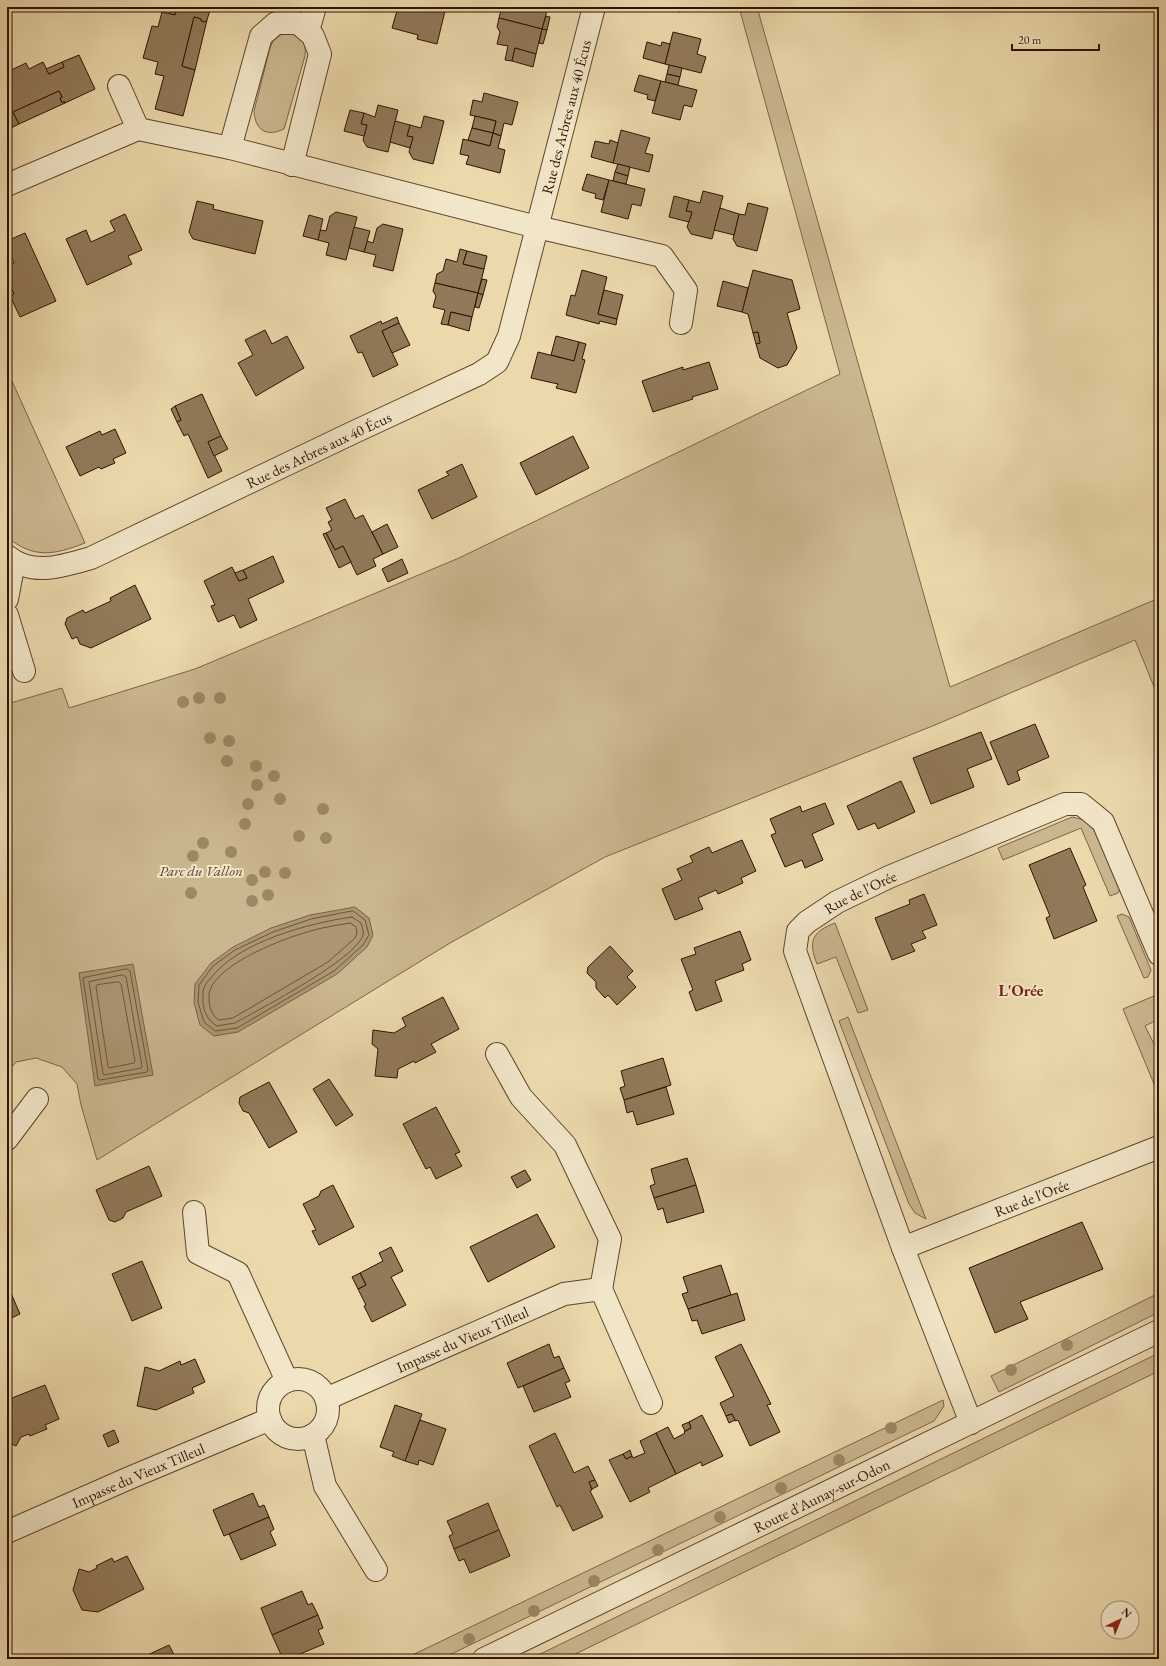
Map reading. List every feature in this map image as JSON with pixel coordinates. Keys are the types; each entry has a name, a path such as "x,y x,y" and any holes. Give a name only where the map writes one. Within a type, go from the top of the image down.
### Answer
{"street":[{"path":"308,31 315,7"},
{"name":"Rue des Arbres aux 40 Écus","path":"11,559 34,568 56,568 91,558 479,374 497,362 509,336 594,7"},
{"path":"230,148 262,36 276,23 298,23 313,36 320,54 292,165"},
{"path":"119,86 138,129"},
{"path":"7,185 138,129 230,148 537,227 662,256 686,290 682,323"},
{"path":"7,599 11,559"},
{"path":"7,615 24,671"},
{"name":"Rue de l'Orée","path":"971,1423 903,1248 795,950 798,931 807,922 837,902 889,877 1065,804 1081,804 1103,822 1159,954"},
{"path":"498,1054 521,1097 565,1145 610,1240 601,1289 651,1403"},
{"path":"7,1139 36,1099"},
{"name":"Rue de l'Orée","path":"903,1248 1159,1147"},
{"path":"194,1212 198,1253 238,1273 287,1381"},
{"name":"Impasse du Vieux Tilleul","path":"326,1399 564,1294 601,1289"},
{"name":"Route d'Aunay-sur-Odon","path":"484,1659 1159,1331"},
{"path":"296,1379 305,1380 317,1387 326,1399 328,1409 326,1419 313,1435 303,1438 292,1438 279,1432 270,1419 268,1410 269,1401 273,1392 287,1381 296,1379"},
{"name":"Impasse du Vieux Tilleul","path":"7,1532 127,1479 270,1419"},
{"path":"313,1435 325,1486 376,1570"}],"green space":[{"name":"Parc du Vallon","path":"739,7 757,7 950,687 1159,598 1159,699 1135,640 935,725 605,857 450,943 97,1160 81,1105 77,1084 62,1067 36,1058 16,1062 7,1072 7,704 62,688 69,708 195,669 459,558 840,374"},
{"path":"283,33 293,34 301,39 305,46 305,56 284,129 267,132 259,128 254,111 270,48 273,41"},
{"path":"7,370 85,543 64,550 44,553 26,549 7,537"},
{"path":"1072,817 1091,823 1121,887 1118,893 1110,896 1081,828 1003,860 998,848"},
{"path":"1122,914 1129,917 1151,970 1148,977 1144,978 1117,916"},
{"path":"835,923 868,1010 858,1013 836,957 817,964 813,949 814,938 821,930"},
{"path":"1154,996 1159,1007 1159,1019 1145,1026 1154,1044 1159,1042 1159,1096 1123,1009"},
{"path":"848,1017 926,1219 915,1213 909,1204 839,1021"},
{"path":"1159,1293 1159,1312 999,1392 991,1376"},
{"path":"1159,1353 1159,1371 565,1659 530,1659"},
{"path":"943,1400 944,1406 934,1421 441,1659 404,1659"}],"water":[{"path":"355,907 369,918 373,935 367,947 337,974 238,1032 214,1036 200,1025 194,1003 195,984 211,963 233,947 271,928 310,915"},
{"path":"133,964 153,1075 95,1086 79,973"}],"building":[{"path":"171,7 177,7 175,15 169,14"},
{"path":"177,7 211,7 205,22 194,17 182,66 195,70 183,116 155,109 164,76 155,74 158,62 143,58 152,26 158,27 162,12 175,15"},
{"path":"398,7 417,7 435,12 436,7 443,7 442,10 445,11 437,44 417,39 418,35 392,28"},
{"path":"418,7 436,7 435,12"},
{"path":"506,7 548,7 542,29 499,18 501,10"},
{"path":"660,7 682,7 680,12"},
{"path":"546,16 550,17 547,30 542,29"},
{"path":"194,17 205,22 207,20 195,70 182,66"},
{"path":"499,18 542,29 536,54 515,48 512,61 505,60 508,46 497,44 500,32 497,27"},
{"path":"542,29 547,30 543,44 539,43"},
{"path":"673,32 701,39 697,54 706,57 701,73 665,64"},
{"path":"647,42 661,46 662,42 670,44 665,64 643,58"},
{"path":"515,48 536,54 533,67 512,61"},
{"path":"79,55 95,89 65,103 64,101 62,103 60,98 62,97 59,91 13,112 19,124 7,130 7,72 26,63 29,69 43,62 49,74 64,67 62,62"},
{"path":"62,62 64,67 49,74 46,69"},
{"path":"669,65 682,68 680,77 667,74"},
{"path":"667,74 680,77 678,85 665,82"},
{"path":"639,75 661,81 655,101 647,99 648,95 634,91"},
{"path":"661,81 697,90 692,107 684,105 680,120 652,113"},
{"path":"59,91 62,97 60,98 62,103 64,101 65,103 19,124 13,112"},
{"path":"484,93 518,102 512,125 504,123 501,136 493,133 496,121 470,115 473,100 482,102"},
{"path":"378,105 398,110 388,152 367,147 363,140 367,125 361,124 364,113 375,117"},
{"path":"350,110 364,113 361,124 367,125 364,136 344,131"},
{"path":"424,116 444,121 433,164 413,159 409,152 413,137 407,136 410,125 421,128"},
{"path":"475,116 496,121 493,133 472,128"},
{"path":"395,121 410,125 407,136 413,137 410,148 390,142"},
{"path":"472,128 493,133 490,146 468,140"},
{"path":"621,130 650,138 645,153 653,155 649,172 613,163"},
{"path":"493,133 501,136 498,148 505,150 500,173 466,164 469,156 460,154 463,139 490,146"},
{"path":"610,140 618,143 613,163 591,157 595,141 609,144"},
{"path":"618,164 630,167 628,176 615,172"},
{"path":"615,172 628,176 626,184 613,181"},
{"path":"587,174 609,180 603,200 595,198 596,194 582,190"},
{"path":"609,180 645,189 641,206 632,204 628,219 601,212"},
{"path":"703,191 723,196 712,239 691,234 687,227 692,212 686,211 689,200 700,203"},
{"path":"674,196 689,200 686,211 692,212 689,222 669,217"},
{"path":"197,201 214,205 213,209 263,221 255,254 193,239 189,232"},
{"path":"748,203 768,208 757,251 737,246 733,239 739,214 745,215"},
{"path":"720,208 739,214 734,235 714,230"},
{"path":"336,212 357,217 346,260 326,255 329,243 318,240 320,230 326,231 330,216"},
{"path":"125,214 142,250 128,256 132,264 87,285 66,239 86,230 91,242 115,231 110,221"},
{"path":"309,215 323,219 318,240 303,236"},
{"path":"383,224 403,229 393,271 373,266 376,255 364,252 367,241 373,243 377,228"},
{"path":"354,227 370,231 364,252 349,248"},
{"path":"25,233 56,301 20,317 10,296 14,294 7,278 7,266 14,263 7,248 7,241"},
{"path":"460,249 467,251 463,264 484,269 478,293 435,283 437,274 443,271 446,259 457,262"},
{"path":"467,251 487,256 484,269 463,264"},
{"path":"582,270 607,277 598,314 617,319 616,325 600,321 599,324 566,315 571,295 575,296"},
{"path":"753,270 792,280 800,309 787,313 797,348 787,365 778,368 760,358 756,344 760,343 758,332 753,333 748,314 742,312"},
{"path":"482,279 487,280 483,295 478,293"},
{"path":"723,281 748,288 742,312 717,306"},
{"path":"435,283 478,293 472,317 451,312 448,325 441,324 445,310 433,307 436,296 433,291"},
{"path":"604,290 623,295 617,319 598,314"},
{"path":"478,293 483,295 479,308 475,307"},
{"path":"451,312 472,317 469,331 448,325"},
{"path":"397,317 399,323 382,331 398,365 373,377 362,352 358,353 350,336 381,321 382,324"},
{"path":"399,323 410,345 392,353 382,331"},
{"path":"265,330 272,344 287,336 304,368 256,396 238,363 253,355 245,340"},
{"path":"758,332 760,343 756,344 753,333"},
{"path":"556,336 579,342 574,361 551,355"},
{"path":"579,342 586,344 582,359 585,360 576,393 556,388 558,384 531,378 538,352 574,361"},
{"path":"709,362 718,389 653,412 642,381 683,367 683,370"},
{"path":"202,394 221,436 208,442 222,471 208,478 188,434 184,436 177,422 181,420 175,406"},
{"path":"175,406 181,420 177,422 171,409"},
{"path":"115,429 126,453 113,459 115,463 101,469 99,467 80,476 66,447 100,431 102,435"},
{"path":"221,436 228,449 214,456 208,442"},
{"path":"573,436 589,468 536,495 520,463"},
{"path":"462,464 477,497 432,519 418,490 449,475 446,472"},
{"path":"345,499 355,519 363,515 383,554 373,559 376,566 357,575 343,546 335,550 326,533 332,530 328,522 332,520 326,508"},
{"path":"387,524 398,547 383,554 372,532"},
{"path":"326,533 335,550 343,546 351,562 339,568 323,534"},
{"path":"273,556 284,582 248,599 257,620 240,628 234,615 218,622 211,606 215,605 204,581 232,567 239,581 247,578 243,570"},
{"path":"402,559 408,573 388,582 382,569"},
{"path":"243,570 247,578 239,581 235,573"},
{"path":"135,585 151,619 91,648 80,644 77,637 72,639 65,624 67,618 83,610 85,613 111,601 110,598"},
{"path":"1035,724 1049,757 1017,771 1020,780 1008,785 990,742"},
{"path":"981,732 992,759 967,769 974,787 931,804 913,758"},
{"path":"901,781 915,812 878,829 875,823 858,830 847,806"},
{"path":"825,803 834,824 812,834 823,860 805,868 802,860 785,867 771,835 776,833 770,819 800,806 802,812"},
{"path":"742,840 756,871 741,878 743,883 718,894 716,890 698,898 703,909 675,920 662,889 682,880 677,869 693,862 690,856 709,847 712,853"},
{"path":"1070,848 1086,885 1083,887 1097,921 1054,939 1046,918 1050,916 1029,865"},
{"path":"924,894 937,925 922,931 926,938 911,944 915,951 892,960 875,918 910,904 909,900"},
{"path":"740,931 751,960 742,964 744,970 715,981 722,1001 696,1011 689,992 693,990 681,959 696,954 694,948"},
{"path":"610,946 633,971 627,977 636,987 617,1005 608,995 605,998 596,988 596,982 587,973 588,967"},
{"path":"443,997 459,1029 431,1044 436,1052 415,1063 414,1061 398,1069 397,1078 375,1076 378,1049 372,1044 373,1030 394,1033 406,1026 402,1018"},
{"path":"663,1058 671,1085 624,1100 620,1088 625,1086 621,1071"},
{"path":"329,1079 353,1115 336,1126 313,1089"},
{"path":"269,1082 297,1132 269,1148 249,1113 243,1111 239,1103 240,1097"},
{"path":"666,1087 674,1114 637,1125 633,1111 627,1113 624,1100"},
{"path":"436,1107 460,1152 455,1154 462,1166 436,1179 430,1167 426,1169 403,1124"},
{"path":"687,1158 696,1185 654,1198 650,1186 655,1184 651,1169"},
{"path":"149,1166 162,1196 126,1212 123,1218 115,1222 109,1220 96,1190"},
{"path":"525,1170 531,1180 517,1188 511,1177"},
{"path":"333,1185 354,1227 319,1245 312,1231 316,1230 303,1204 319,1196 321,1191"},
{"path":"696,1185 704,1212 667,1223 663,1208 658,1210 654,1198"},
{"path":"537,1214 555,1247 488,1282 470,1247"},
{"path":"1082,1222 1103,1269 1020,1302 1028,1319 995,1333 969,1268"},
{"path":"391,1247 403,1271 391,1277 406,1305 372,1322 358,1289 366,1285 360,1273 383,1261 379,1253"},
{"path":"142,1261 162,1308 132,1321 112,1274"},
{"path":"721,1265 731,1295 688,1309 682,1294 688,1292 683,1277"},
{"path":"360,1273 366,1285 358,1289 352,1277"},
{"path":"7,1284 20,1314 7,1320"},
{"path":"737,1293 745,1320 702,1334 697,1320 692,1321 688,1309"},
{"path":"549,1344 554,1358 559,1356 564,1368 518,1388 507,1363"},
{"path":"741,1344 771,1404 767,1405 780,1432 750,1446 738,1420 735,1421 732,1414 726,1416 720,1403 734,1396 715,1357"},
{"path":"195,1359 205,1382 192,1388 194,1393 156,1410 137,1406 145,1367 159,1371 180,1361 181,1365"},
{"path":"564,1368 570,1381 565,1383 571,1397 534,1412 523,1386"},
{"path":"45,1385 59,1419 45,1425 47,1429 30,1436 29,1434 21,1437 16,1446 7,1442 7,1400"},
{"path":"395,1405 422,1414 405,1461 392,1456 394,1452 380,1447"},
{"path":"732,1414 735,1420 729,1423 726,1416"},
{"path":"702,1415 723,1456 702,1466 701,1462 676,1474 656,1433 668,1427 674,1439 691,1428 689,1422"},
{"path":"420,1420 446,1429 433,1465 419,1460 418,1465 405,1461"},
{"path":"689,1422 691,1428 685,1431 682,1425"},
{"path":"114,1430 119,1442 108,1447 103,1435"},
{"path":"555,1433 574,1473 588,1466 595,1480 589,1482 592,1490 590,1491 603,1517 573,1531 560,1505 557,1507 529,1446"},
{"path":"656,1433 676,1474 648,1488 650,1492 630,1502 609,1460 623,1454 626,1459 645,1453 640,1441"},
{"path":"630,1450 632,1456 626,1459 623,1454"},
{"path":"595,1480 598,1486 592,1489 589,1482"},
{"path":"253,1493 259,1507 264,1505 269,1517 224,1536 213,1510"},
{"path":"488,1503 499,1530 454,1549 449,1536 453,1534 447,1521"},
{"path":"269,1517 274,1529 270,1532 276,1545 241,1560 229,1534"},
{"path":"499,1530 510,1556 470,1573 464,1559 459,1561 454,1549"},
{"path":"127,1556 144,1589 98,1612 82,1610 73,1590 79,1569 89,1572 97,1568 96,1566 112,1558 114,1562"},
{"path":"302,1591 308,1605 312,1603 318,1615 272,1635 261,1608"},
{"path":"318,1615 323,1628 318,1630 324,1644 288,1659 283,1659 272,1635"},
{"path":"169,1645 176,1659 139,1659"}],"district":[{"name":"L'Orée","path":"1021,990"}]}
